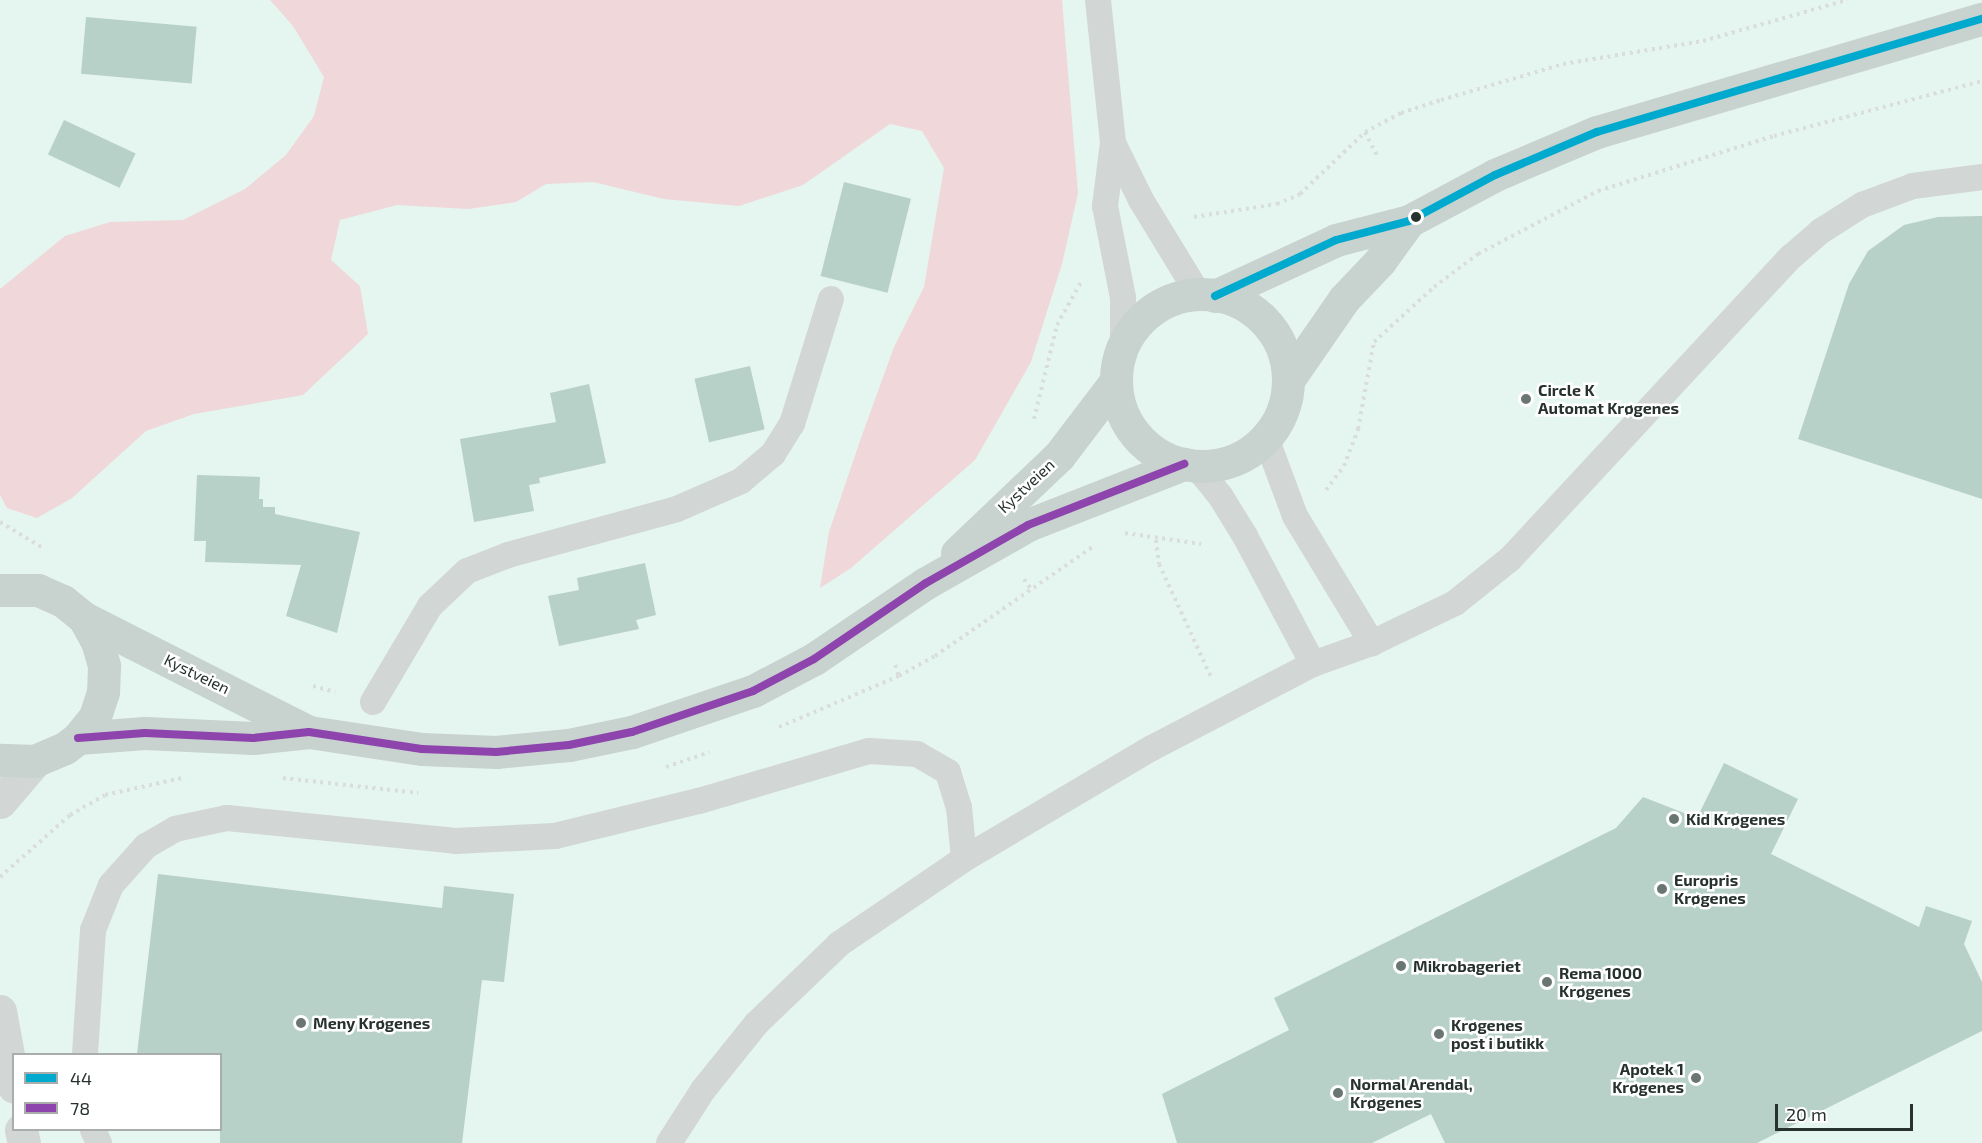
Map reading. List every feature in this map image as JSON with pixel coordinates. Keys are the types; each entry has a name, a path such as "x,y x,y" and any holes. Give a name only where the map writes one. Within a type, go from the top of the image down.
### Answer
{"main road":[{"path":"1207,295 1247,308 1272,331 1281,346 1288,380 1286,401 1266,438 1234,460 1190,465 1162,456 1129,425 1119,404 1116,381 1123,347 1135,326 1153,310 1174,299 1207,295 1336,240 1409,221 1495,175 1597,132 1982,19"},
{"path":"1288,380 1326,323 1409,221"},
{"name":"Kystveien","path":"926,583 1059,456 1116,381"},
{"name":"Kystveien","path":"78,738 145,734 254,738 309,732 422,749 496,752 569,746 632,732 753,691 814,659 926,583 1028,525 1190,465"},
{"path":"0,760 35,761 58,752 78,738 94,717 103,692 104,666 98,641 84,618 63,601 38,590 4,585"},
{"name":"Kystveien","path":"84,618 309,732"}],"street":[{"path":"0,802 35,761"},
{"path":"0,1011 12,1076"}],"lane":[{"path":"1098,0 1113,143 1105,206 1123,298 1123,347"},
{"path":"1113,143 1141,200 1207,295"},
{"path":"669,1143 703,1090 794,983 839,944 964,859 1226,709 1313,664 1372,643 1455,603 1510,559 1791,257 1821,231 1862,205 1913,186 1982,177"},
{"path":"373,702 430,606 467,571 508,555 677,509 741,481 773,454 792,424 831,299"},
{"path":"1266,438 1295,516 1372,643"},
{"path":"1190,465 1245,536 1313,664"},
{"path":"86,1053 93,930 111,885 146,846 175,829 227,818 456,841 555,836 699,801 869,751 917,754 948,772 959,807 964,859"}],"path":[{"path":"1188,217 1278,204 1293,197 1365,132 1401,113 1563,64 1703,41 1847,0"},
{"path":"1320,497 1344,466 1358,429 1374,342 1434,287 1478,254 1598,191 1774,136 1982,81"},
{"path":"1365,132 1378,158"},
{"path":"1029,429 1057,325 1087,272"},
{"path":"1116,533 1156,540 1201,544"},
{"path":"1156,540 1162,574 1226,709"},
{"path":"1024,579 1031,589"},
{"path":"895,664 899,676"}],"shaded area":[{"path":"270,0 1062,0 1078,193 1062,264 1031,362 975,460 851,568 820,588 829,532 861,438 894,347 924,287 944,168 922,131 890,124 803,185 739,206 664,199 593,182 546,184 516,202 468,209 397,205 340,220 331,260 360,286 368,334 303,395 194,414 146,431 72,498 37,518 7,508 0,495 0,289 65,236 110,222 183,220 245,189 286,155 314,116 324,77 293,26"}],"building":[{"path":"86,17 197,27 192,83 81,74"},
{"path":"64,120 136,153 120,188 48,154"},
{"path":"844,182 911,199 887,293 821,276"},
{"path":"1982,216 1982,499 1798,439 1849,284 1868,251 1904,225 1938,217"},
{"path":"750,366 765,429 709,442 694,379"},
{"path":"589,384 606,463 539,478 540,483 529,485 534,511 474,522 460,439 556,422 550,393"},
{"path":"197,475 260,477 259,499 263,499 263,507 275,507 275,514 360,532 337,633 286,616 301,565 205,562 206,541 194,541"},
{"path":"645,563 656,615 636,620 639,629 559,646 548,596 579,590 577,578"},
{"path":"1724,763 1798,799 1771,854 1919,927 1926,906 1972,921 1964,944 1982,982 1982,1031 1757,1143 1445,1143 1431,1114 1372,1143 1177,1143 1162,1094 1289,1030 1274,998 1616,828 1643,797 1697,818"},
{"path":"158,874 442,908 444,886 514,894 504,982 482,980 462,1143 220,1143 222,1053 137,1053"}],"transit line":[{"name":"44","path":"1215,296 1336,240 1409,221 1495,175 1597,132 1982,19"},
{"name":"78","path":"78,738 145,733 253,738 309,732 422,749 496,752 569,745 632,732 753,691 814,659 926,583 1028,525 1184,464"}],"place":[{"name":"Circle K Automat Krøgenes","path":"1526,399"},
{"name":"Kid Krøgenes","path":"1674,819"},
{"name":"Europris Krøgenes","path":"1662,889"},
{"name":"Mikrobageriet","path":"1401,966"},
{"name":"Rema 1000 Krøgenes","path":"1547,982"},
{"name":"Meny Krøgenes","path":"301,1023"},
{"name":"Krøgenes post i butikk","path":"1439,1034"},
{"name":"Apotek 1 Krøgenes","path":"1696,1078"},
{"name":"Normal Arendal, Krøgenes","path":"1338,1093"}]}
